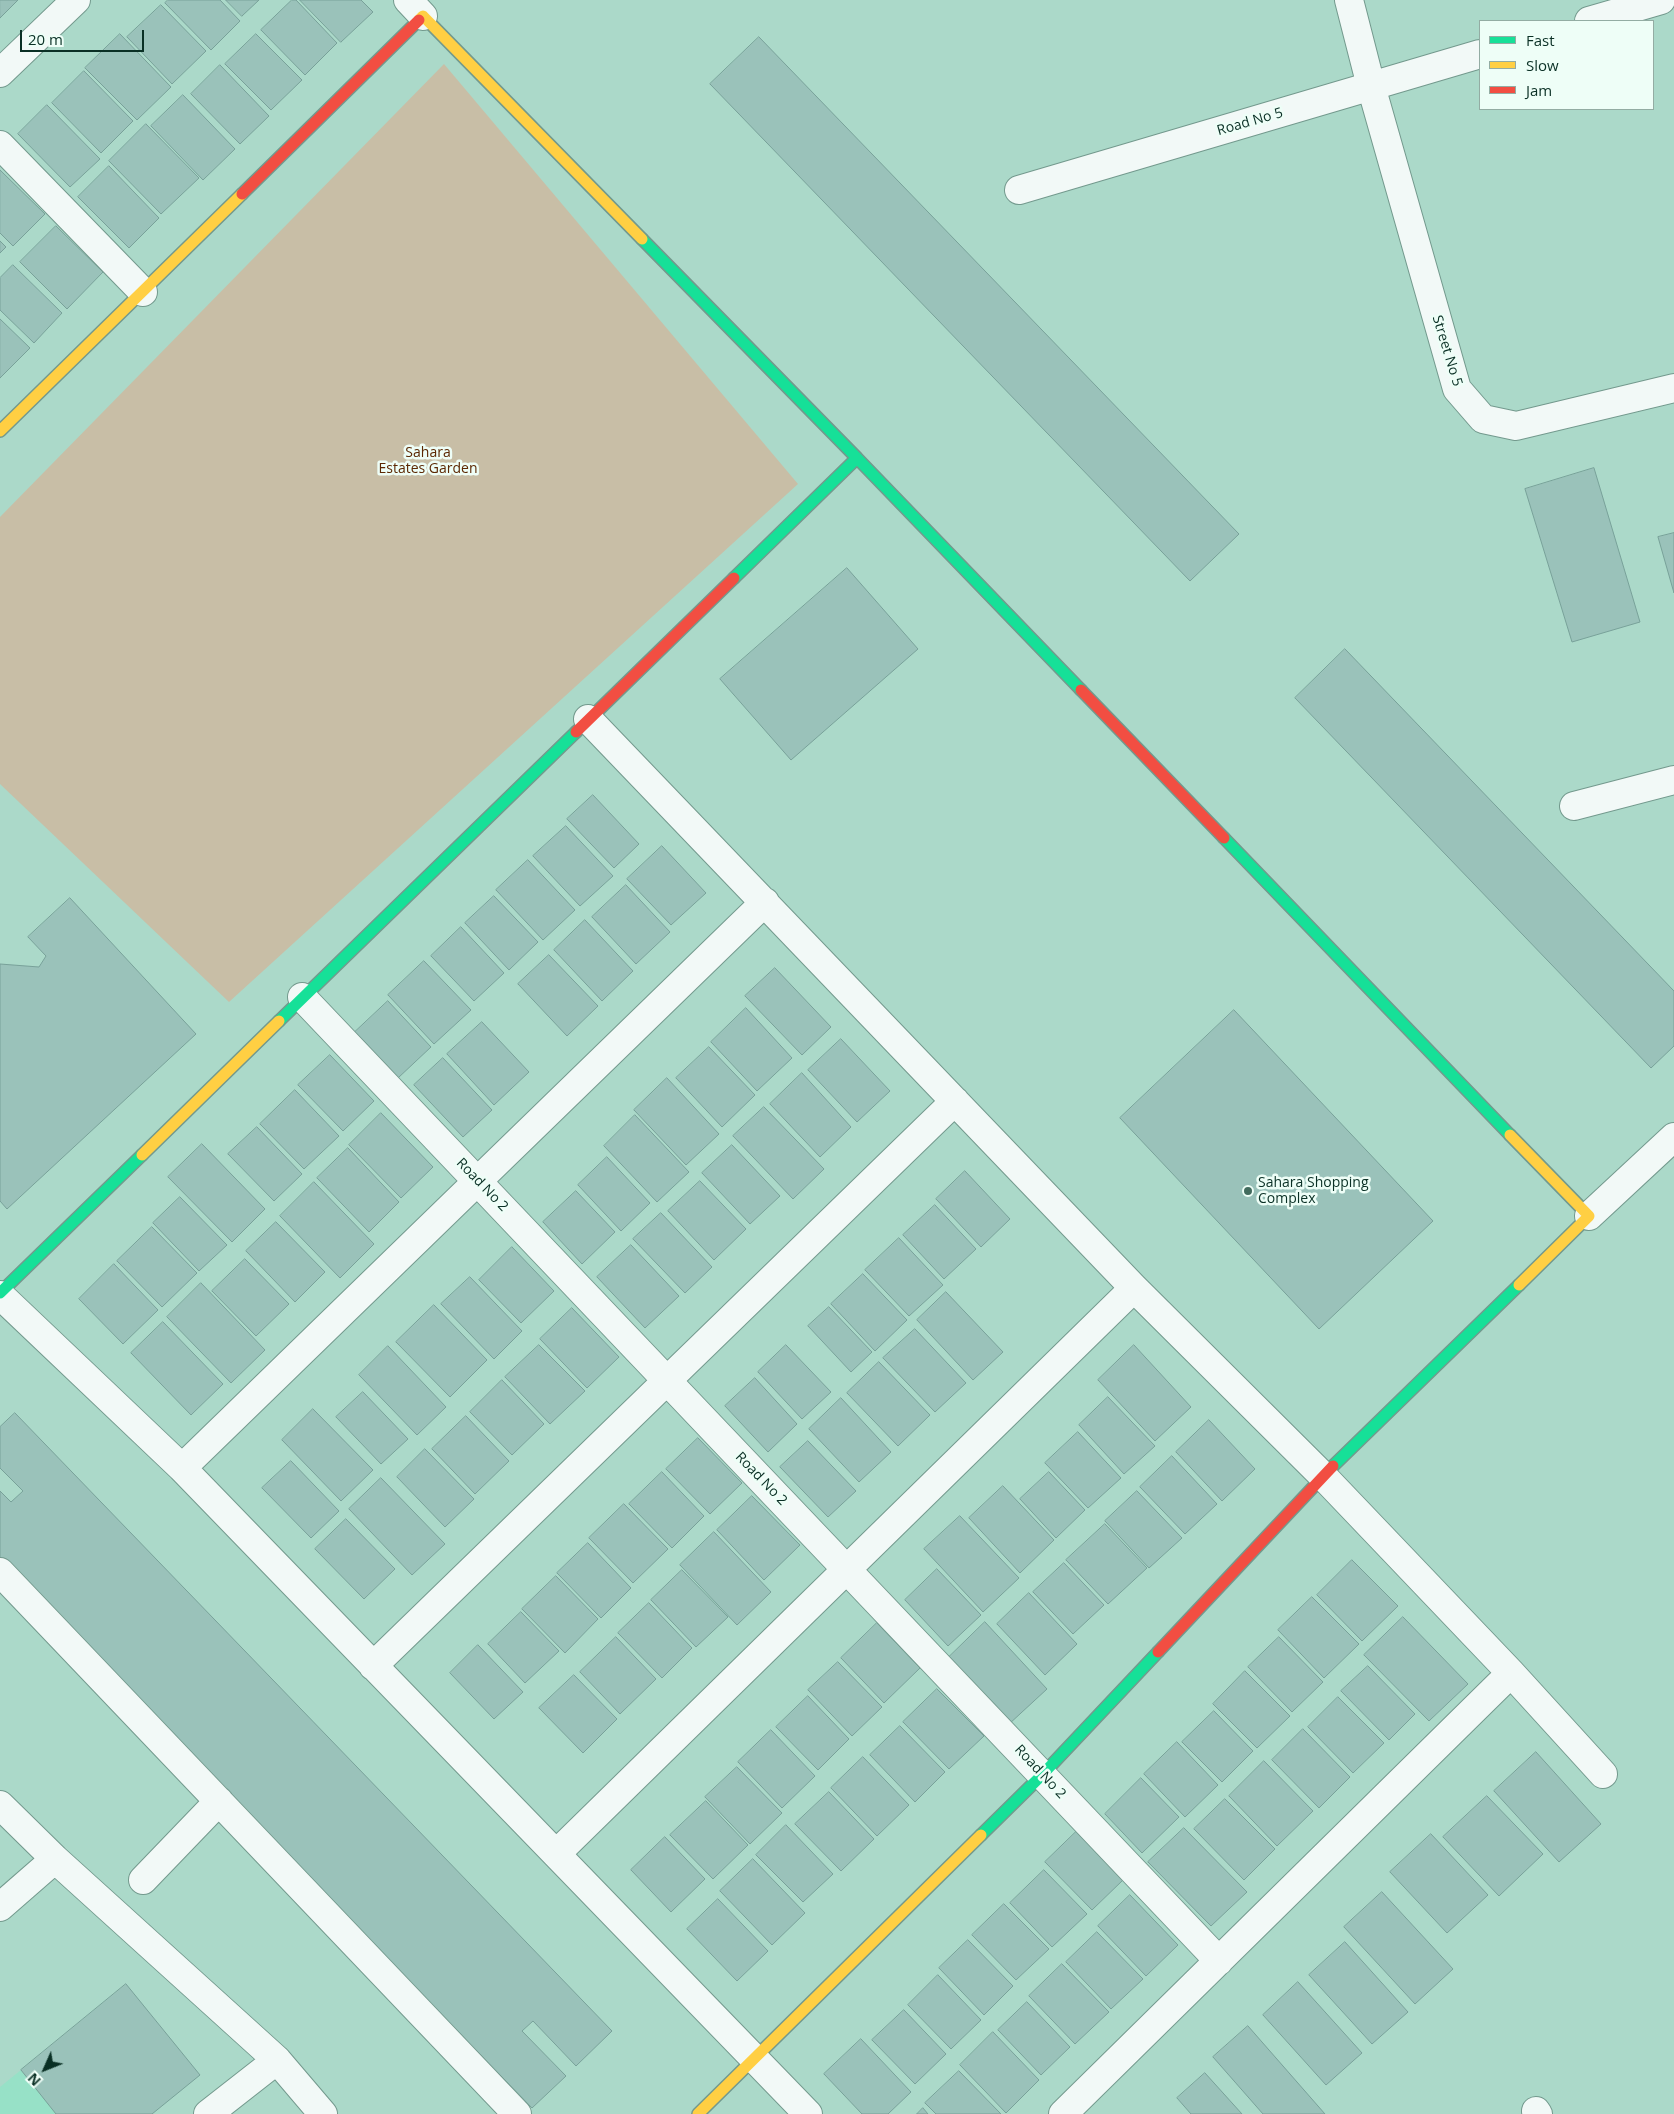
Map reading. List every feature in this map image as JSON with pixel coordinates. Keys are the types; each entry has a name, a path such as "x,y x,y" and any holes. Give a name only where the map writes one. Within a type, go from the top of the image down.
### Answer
{"street":[{"path":"0,73 76,0"},
{"name":"Street No 5","path":"1349,0 1371,86 1457,390 1484,419 1516,426 1674,388"},
{"path":"1592,20 1661,0"},
{"path":"0,431 143,292 415,8 857,458 1589,1216"},
{"name":"Road No 5","path":"1019,190 1479,54"},
{"path":"0,145 143,292"},
{"path":"808,2114 182,1468 0,1294 302,997 857,458"},
{"path":"588,719 1134,1288 1323,1476 1511,1673 1603,1774"},
{"path":"1574,806 1674,780"},
{"path":"182,1468 764,902"},
{"name":"Road No 2","path":"302,997 1219,1961"},
{"path":"373,1666 955,1101"},
{"path":"698,2114 1042,1775 1323,1476 1589,1216 1674,1137"},
{"path":"556,1854 1134,1288"},
{"path":"0,1572 516,2114"},
{"path":"1063,2114 1511,1673"},
{"path":"143,1880 219,1801"},
{"path":"0,1805 55,1859 277,2060 323,2114"},
{"path":"0,1907 55,1859"},
{"path":"208,2114 277,2060"}],"shaded area":[{"path":"21,2070 56,2114 0,2114 0,2087"}],"green space":[{"name":"Sahara Estates Garden","path":"444,64 798,484 229,1002 0,784 0,517"}],"building":[{"path":"0,0 18,0 0,18"},
{"path":"168,0 220,0 240,21 211,50 165,3"},
{"path":"226,0 259,0 242,16"},
{"path":"292,0 296,0 337,43 305,75 261,30"},
{"path":"300,0 361,0 373,12 341,42"},
{"path":"161,5 206,51 172,84 127,37"},
{"path":"120,34 171,87 137,120 85,68"},
{"path":"256,34 302,80 271,110 225,64"},
{"path":"759,37 1239,534 1190,581 710,84"},
{"path":"220,65 269,116 240,144 191,94"},
{"path":"84,71 133,121 101,153 52,103"},
{"path":"183,95 235,149 203,180 151,126"},
{"path":"47,105 100,159 70,187 18,134"},
{"path":"146,124 199,178 161,214 109,161"},
{"path":"109,166 159,218 129,248 78,197"},
{"path":"0,170 45,214 13,246 0,233"},
{"path":"56,226 103,272 67,309 20,262"},
{"path":"0,241 6,247 0,253"},
{"path":"13,265 62,313 34,343 0,310 0,278"},
{"path":"0,319 30,348 0,378"},
{"path":"1594,468 1640,622 1572,642 1525,489"},
{"path":"1674,533 1674,593 1658,537"},
{"path":"847,568 918,649 791,760 720,679"},
{"path":"1345,649 1674,991 1674,1046 1651,1068 1295,698"},
{"path":"593,795 639,844 614,868 567,819"},
{"path":"566,826 613,876 580,906 533,856"},
{"path":"662,846 706,893 671,925 627,879"},
{"path":"528,860 575,910 543,940 496,890"},
{"path":"626,885 670,932 636,964 592,917"},
{"path":"494,896 538,942 509,970 465,923"},
{"path":"70,898 196,1034 7,1209 0,1201 0,964 39,967 46,956 28,937"},
{"path":"585,920 633,971 602,1001 554,950"},
{"path":"461,927 504,973 474,1001 431,956"},
{"path":"549,955 598,1006 567,1036 518,984"},
{"path":"424,961 471,1010 434,1044 388,995"},
{"path":"775,968 831,1027 802,1055 745,996"},
{"path":"388,1001 431,1047 398,1078 355,1032"},
{"path":"746,1008 792,1058 757,1091 711,1042"},
{"path":"1234,1010 1433,1221 1319,1329 1120,1118"},
{"path":"482,1022 529,1072 494,1105 447,1054"},
{"path":"841,1039 890,1091 857,1122 808,1070"},
{"path":"709,1047 755,1095 722,1127 676,1078"},
{"path":"330,1055 374,1101 343,1131 298,1085"},
{"path":"443,1058 492,1110 463,1137 414,1085"},
{"path":"802,1073 851,1127 820,1157 770,1104"},
{"path":"667,1078 719,1134 686,1165 634,1110"},
{"path":"295,1090 339,1136 304,1169 260,1124"},
{"path":"764,1107 824,1169 793,1199 733,1136"},
{"path":"381,1113 433,1167 401,1198 349,1145"},
{"path":"635,1115 689,1172 657,1202 604,1146"},
{"path":"257,1127 302,1174 274,1201 228,1154"},
{"path":"202,1144 265,1209 232,1242 168,1177"},
{"path":"732,1145 780,1196 750,1224 702,1173"},
{"path":"348,1148 399,1202 369,1232 317,1178"},
{"path":"607,1157 650,1203 621,1231 578,1185"},
{"path":"965,1171 1010,1219 981,1247 936,1199"},
{"path":"700,1181 746,1229 714,1260 668,1211"},
{"path":"314,1182 374,1244 340,1278 280,1216"},
{"path":"576,1191 615,1232 582,1264 543,1222"},
{"path":"180,1197 227,1245 199,1271 153,1223"},
{"path":"935,1205 976,1249 944,1279 903,1235"},
{"path":"661,1213 712,1267 685,1293 633,1239"},
{"path":"276,1222 325,1272 295,1302 246,1251"},
{"path":"152,1227 197,1273 162,1307 117,1261"},
{"path":"899,1238 943,1285 909,1316 865,1270"},
{"path":"631,1245 679,1296 645,1328 597,1277"},
{"path":"512,1247 554,1291 521,1323 479,1280"},
{"path":"245,1259 289,1304 256,1336 212,1291"},
{"path":"114,1264 158,1310 123,1344 79,1299"},
{"path":"863,1274 907,1320 875,1351 831,1304"},
{"path":"470,1277 522,1331 494,1359 441,1304"},
{"path":"201,1283 265,1350 231,1383 167,1317"},
{"path":"946,1292 1003,1352 973,1380 917,1320"},
{"path":"434,1305 487,1360 450,1397 396,1342"},
{"path":"829,1307 872,1352 851,1372 808,1326"},
{"path":"572,1308 619,1357 587,1388 540,1339"},
{"path":"163,1322 223,1384 191,1415 131,1353"},
{"path":"915,1329 966,1383 935,1412 883,1358"},
{"path":"539,1345 585,1391 550,1424 505,1377"},
{"path":"786,1345 831,1392 802,1419 758,1372"},
{"path":"1134,1345 1191,1407 1155,1441 1098,1380"},
{"path":"388,1346 446,1407 417,1435 359,1375"},
{"path":"879,1362 930,1415 898,1446 847,1393"},
{"path":"755,1378 797,1424 768,1452 725,1406"},
{"path":"502,1380 544,1424 512,1455 470,1412"},
{"path":"363,1392 408,1439 381,1464 336,1417"},
{"path":"1108,1397 1155,1446 1124,1474 1079,1425"},
{"path":"841,1398 891,1452 859,1482 809,1429"},
{"path":"313,1409 373,1470 341,1501 282,1440"},
{"path":"15,1413 612,2031 576,2066 533,2021 522,2031 566,2076 532,2108 0,1559 0,1491 11,1502 23,1491 0,1468 0,1427"},
{"path":"466,1416 509,1461 475,1494 432,1449"},
{"path":"1209,1420 1255,1469 1222,1501 1176,1452"},
{"path":"1078,1432 1121,1478 1088,1508 1045,1463"},
{"path":"698,1438 742,1483 710,1514 666,1469"},
{"path":"808,1441 856,1491 828,1517 780,1467"},
{"path":"425,1449 474,1499 445,1527 397,1477"},
{"path":"1172,1456 1217,1504 1185,1534 1140,1487"},
{"path":"291,1461 339,1511 311,1538 262,1488"},
{"path":"662,1472 704,1516 672,1548 629,1504"},
{"path":"1049,1472 1085,1510 1056,1538 1020,1499"},
{"path":"381,1478 445,1544 412,1575 349,1509"},
{"path":"1003,1486 1054,1540 1020,1573 969,1518"},
{"path":"1137,1491 1182,1538 1149,1568 1105,1521"},
{"path":"752,1496 800,1545 764,1580 717,1530"},
{"path":"624,1504 668,1549 633,1583 589,1538"},
{"path":"960,1516 1019,1578 983,1612 924,1549"},
{"path":"346,1519 395,1569 364,1599 315,1549"},
{"path":"1105,1524 1147,1568 1108,1604 1066,1560"},
{"path":"714,1532 771,1592 737,1625 680,1565"},
{"path":"588,1543 631,1588 601,1618 557,1573"},
{"path":"1352,1560 1398,1606 1362,1641 1317,1595"},
{"path":"1064,1563 1104,1605 1073,1634 1033,1592"},
{"path":"937,1569 981,1615 948,1646 905,1600"},
{"path":"682,1570 728,1617 696,1647 651,1600"},
{"path":"556,1576 598,1619 565,1653 522,1609"},
{"path":"1029,1593 1077,1644 1045,1675 997,1624"},
{"path":"1312,1597 1359,1644 1324,1678 1278,1630"},
{"path":"649,1603 692,1648 662,1678 618,1633"},
{"path":"521,1612 559,1651 525,1683 488,1644"},
{"path":"1403,1617 1468,1684 1429,1721 1364,1655"},
{"path":"985,1622 1047,1689 1008,1725 946,1660"},
{"path":"877,1623 920,1668 884,1703 841,1658"},
{"path":"616,1637 656,1679 620,1714 580,1672"},
{"path":"1279,1637 1323,1682 1292,1712 1248,1667"},
{"path":"478,1645 523,1692 494,1719 450,1673"},
{"path":"838,1662 882,1707 852,1736 808,1690"},
{"path":"1368,1666 1415,1714 1389,1740 1341,1691"},
{"path":"1245,1671 1290,1716 1257,1748 1213,1704"},
{"path":"574,1675 617,1719 583,1753 539,1708"},
{"path":"937,1689 984,1736 949,1769 903,1722"},
{"path":"808,1696 849,1739 818,1770 776,1727"},
{"path":"1338,1697 1384,1743 1353,1773 1308,1727"},
{"path":"1214,1711 1253,1751 1222,1782 1182,1742"},
{"path":"900,1726 945,1772 915,1802 870,1755"},
{"path":"1303,1729 1350,1777 1319,1808 1272,1760"},
{"path":"771,1730 815,1776 782,1808 738,1762"},
{"path":"1177,1742 1218,1785 1185,1817 1144,1774"},
{"path":"1536,1752 1601,1824 1559,1862 1494,1791"},
{"path":"863,1757 909,1805 877,1836 831,1788"},
{"path":"1264,1761 1313,1811 1277,1846 1229,1796"},
{"path":"737,1767 782,1813 750,1844 705,1797"},
{"path":"1141,1778 1179,1817 1142,1853 1105,1814"},
{"path":"829,1792 874,1839 841,1871 795,1824"},
{"path":"1487,1796 1543,1854 1499,1896 1443,1837"},
{"path":"1225,1799 1275,1849 1244,1880 1194,1829"},
{"path":"706,1801 748,1845 713,1879 670,1835"},
{"path":"786,1825 833,1874 803,1902 756,1855"},
{"path":"1184,1828 1247,1892 1211,1926 1148,1862"},
{"path":"1077,1831 1123,1880 1092,1910 1045,1862"},
{"path":"1431,1834 1488,1895 1447,1933 1390,1872"},
{"path":"665,1837 705,1879 671,1912 631,1870"},
{"path":"753,1859 805,1913 772,1945 720,1891"},
{"path":"1044,1870 1087,1914 1052,1947 1010,1903"},
{"path":"1382,1892 1453,1969 1415,2004 1344,1927"},
{"path":"1130,1895 1178,1945 1146,1976 1098,1926"},
{"path":"718,1899 768,1951 737,1981 687,1929"},
{"path":"1004,1904 1049,1949 1016,1980 972,1935"},
{"path":"1097,1932 1143,1979 1111,2009 1066,1962"},
{"path":"968,1940 1013,1986 984,2015 939,1968"},
{"path":"1345,1942 1408,2012 1372,2044 1309,1975"},
{"path":"1062,1964 1109,2012 1075,2044 1029,1996"},
{"path":"938,1975 981,2020 951,2049 908,2005"},
{"path":"1298,1982 1362,2053 1326,2085 1263,2015"},
{"path":"126,1984 200,2075 152,2114 56,2114 21,2070"},
{"path":"1027,2002 1070,2047 1041,2075 998,2030"},
{"path":"904,2010 946,2054 915,2084 872,2040"},
{"path":"1248,2026 1325,2114 1263,2114 1213,2057"},
{"path":"993,2032 1039,2080 1006,2113 960,2065"},
{"path":"861,2039 911,2092 888,2114 862,2114 824,2074"},
{"path":"959,2071 1001,2114 936,2114 925,2103"},
{"path":"1205,2073 1242,2114 1191,2114 1177,2098"},
{"path":"923,2108 928,2114 917,2114"}],"traffic: fast":[{"path":"642,239 857,458 734,578"},
{"path":"857,458 1081,690"},
{"path":"279,1021 576,732"},
{"path":"1224,838 1510,1135"},
{"path":"0,1293 142,1155"},
{"path":"1333,1466 1519,1285"},
{"path":"981,1835 1042,1775 1158,1652"}],"traffic: slow":[{"path":"419,20 423,16 642,239"},
{"path":"0,431 242,194"},
{"path":"142,1155 279,1021"},
{"path":"1510,1135 1589,1216 1519,1285"},
{"path":"698,2114 981,1835"}],"traffic: jam":[{"path":"242,194 419,20"},
{"path":"576,732 734,578"},
{"path":"1081,690 1224,838"},
{"path":"1158,1652 1333,1466"}],"place":[{"name":"Sahara Shopping Complex","path":"1248,1191"}]}
